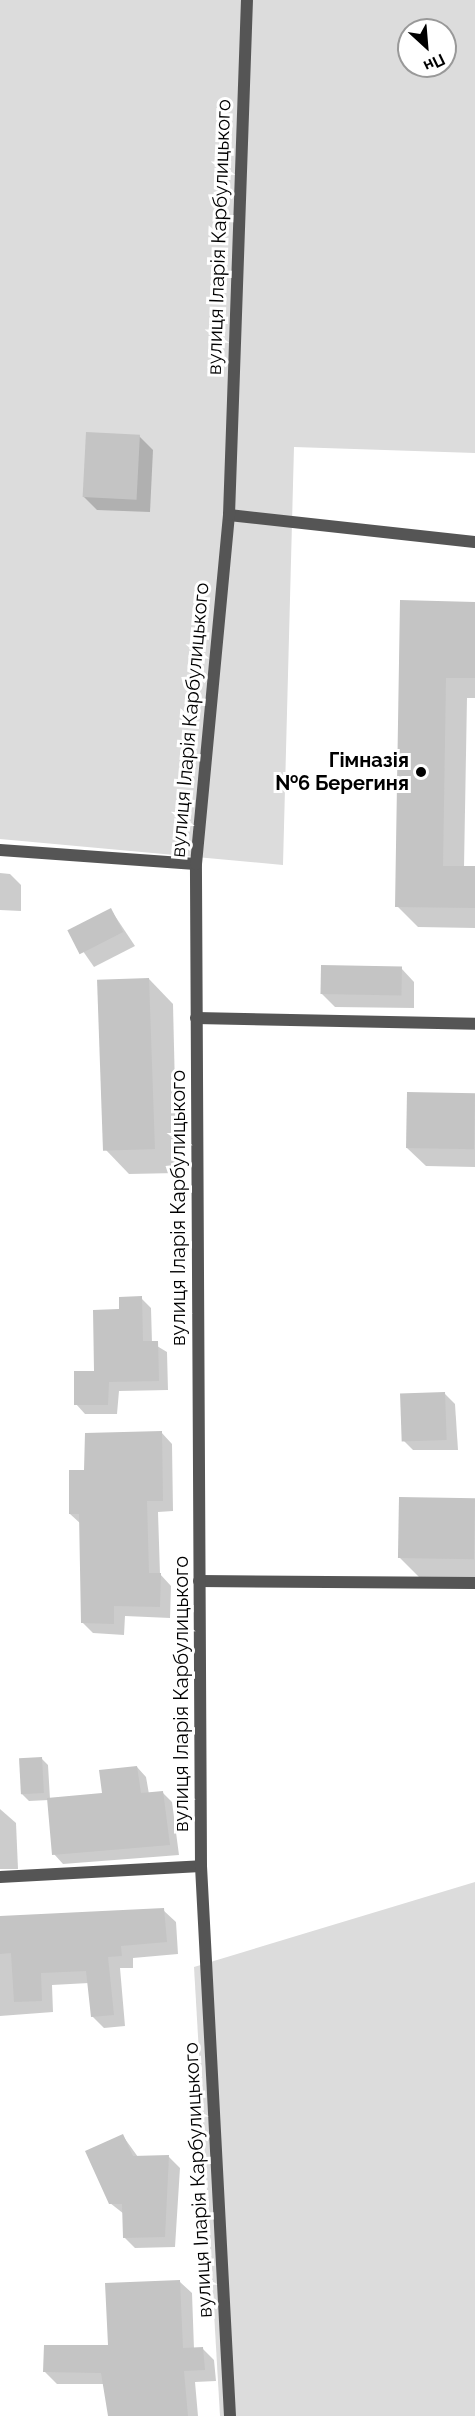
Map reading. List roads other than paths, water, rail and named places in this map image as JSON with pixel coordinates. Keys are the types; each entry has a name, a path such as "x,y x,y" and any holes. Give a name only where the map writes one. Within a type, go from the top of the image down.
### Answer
{"street":[{"name":"вулиця Іларія Карбулицького","path":"230,2416 201,1866 196,864 229,515 247,0"},
{"path":"229,515 475,542"},
{"path":"0,850 196,864"},
{"path":"196,1018 475,1024"},
{"path":"200,1581 475,1583"},
{"path":"0,1877 201,1866"}],"place":[{"name":"Гімназія №6 Берегиня","path":"421,772"}]}
